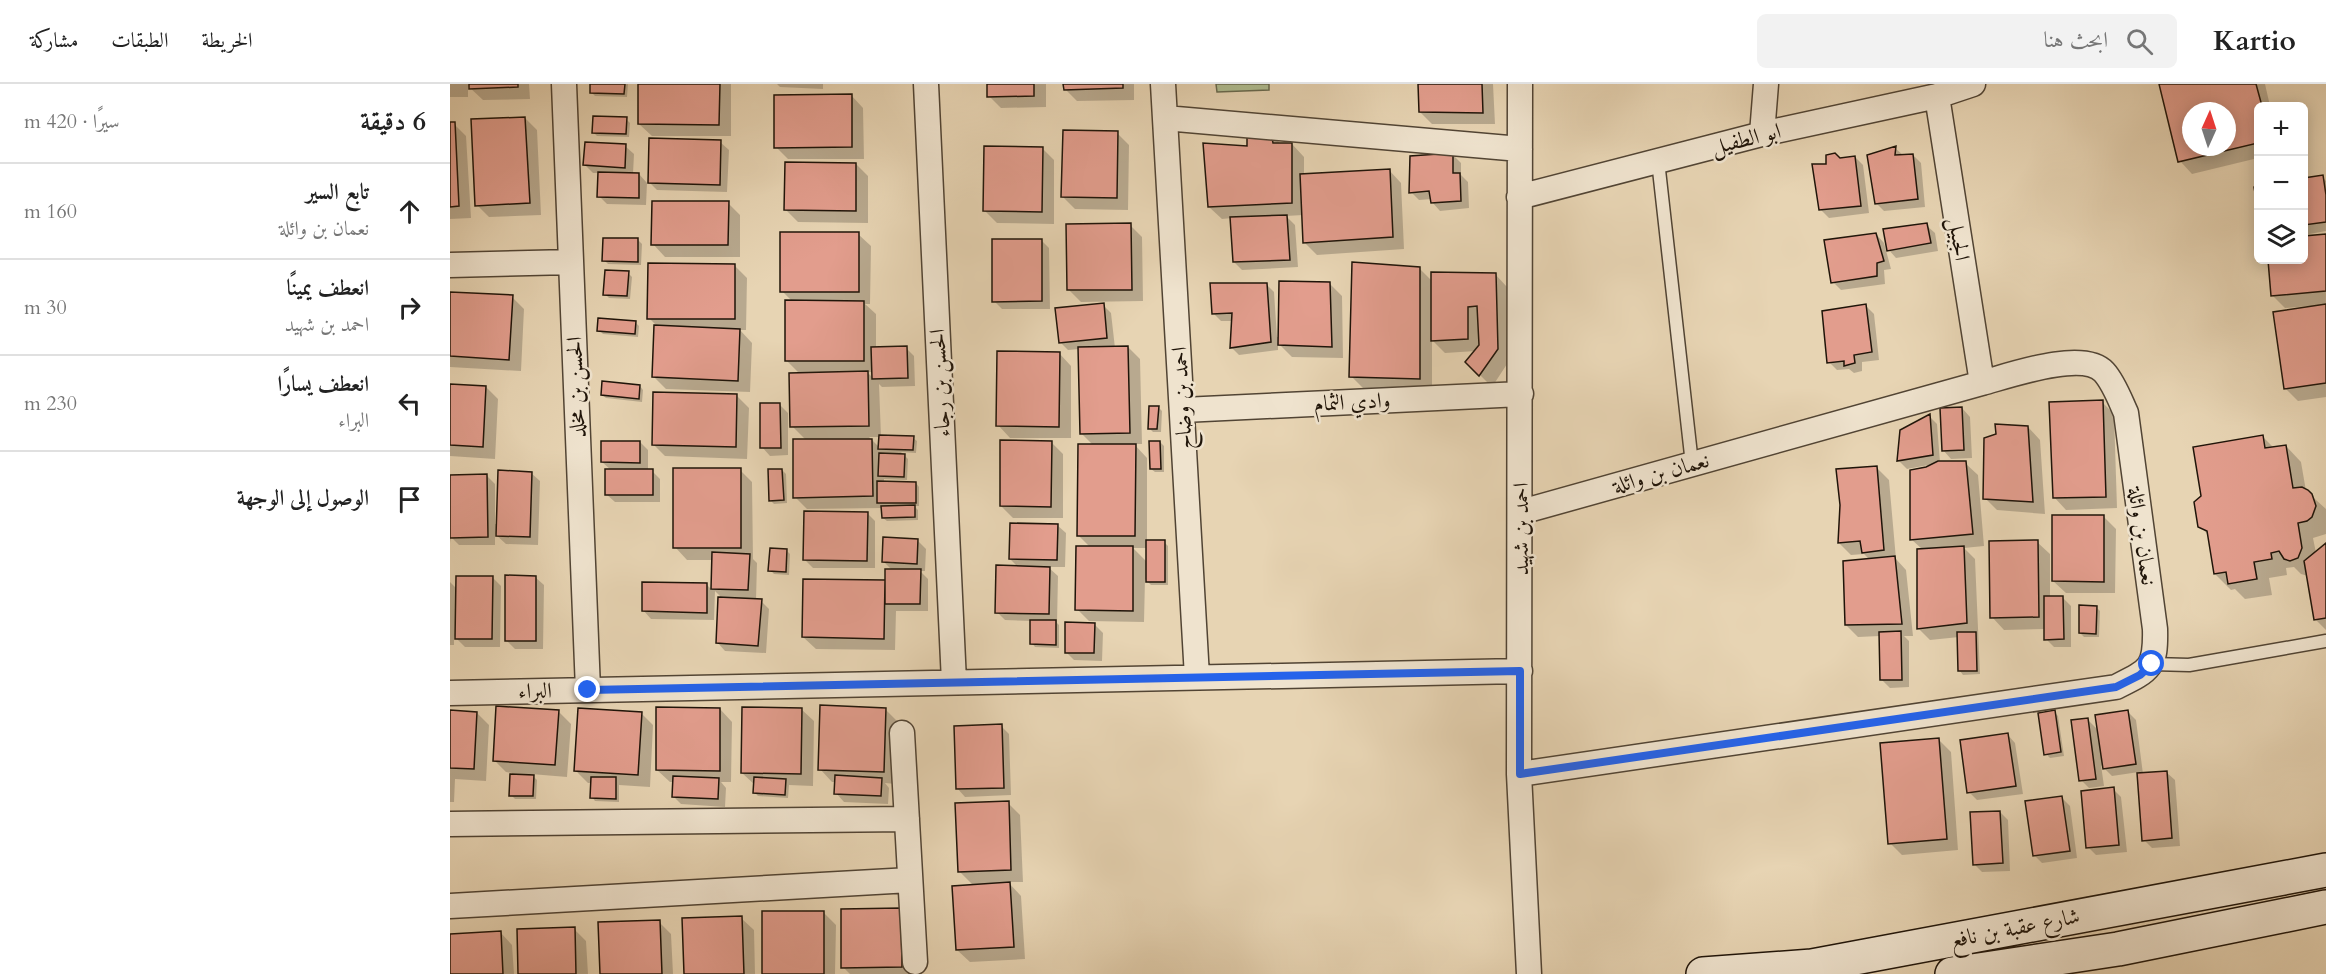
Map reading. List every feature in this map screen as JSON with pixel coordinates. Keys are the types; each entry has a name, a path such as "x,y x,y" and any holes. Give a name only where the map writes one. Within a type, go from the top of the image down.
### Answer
{"street":[{"name":"الحسن بن مخلد","path":"564,84 588,690"},
{"name":"الحسن بن رجاء","path":"926,84 954,682"},
{"name":"احمد بن وضاح","path":"1163,84 1197,677"},
{"name":"احمد بن شهيد","path":"1520,84 1520,774 1529,974"},
{"path":"1762,134 1766,84"},
{"name":"ابو الطفيل","path":"1519,197 1762,134 1936,96 1973,84"},
{"name":"الجبيل","path":"1936,96 1982,383"},
{"path":"1165,118 1520,149"},
{"path":"450,265 571,262"},
{"name":"نعمان بن وائلة","path":"1521,512 1982,383 2054,364 2079,362 2102,370 2116,391 2126,413 2155,629 2152,664"},
{"name":"وادي الثمام","path":"1183,410 1521,394"},
{"path":"1520,774 2116,687 2140,675 2152,664"},
{"name":"البراء","path":"450,693 1520,671"},
{"path":"902,733 915,963"},
{"path":"450,824 907,819"},
{"name":"شارع عقبة بن نافع","path":"1703,974 1812,970 2326,870"},
{"path":"450,906 910,880"},
{"name":"شارع عقبة بن نافع","path":"1952,974 2118,949 2326,907"}],"lane":[{"path":"1658,161 1692,464"},
{"path":"2152,664 2189,665 2326,641"}],"green space":[{"path":"1216,84 1269,84 1269,90 1217,92"}],"building":[{"path":"469,84 518,84 518,87 469,89"},
{"path":"590,84 625,84 624,94 590,93"},
{"path":"638,84 720,84 719,125 638,124"},
{"path":"987,84 1034,84 1034,96 987,97"},
{"path":"1063,84 1123,84 1123,88 1064,90"},
{"path":"1418,84 1482,84 1483,113 1419,112"},
{"path":"2159,84 2256,84 2261,102 2254,102 2254,144 2236,148 2236,102 2182,102 2182,156 2203,156 2178,162"},
{"path":"852,94 852,147 774,148 774,95"},
{"path":"593,116 627,117 626,134 592,133"},
{"path":"525,117 530,203 475,206 471,119"},
{"path":"450,122 455,122 459,206 450,207"},
{"path":"1063,130 1118,131 1117,198 1061,197"},
{"path":"1247,132 1271,133 1273,143 1292,143 1292,203 1208,207 1203,143 1247,146"},
{"path":"649,138 721,140 720,185 648,183"},
{"path":"585,142 626,144 625,168 583,165"},
{"path":"984,146 1043,147 1042,212 983,211"},
{"path":"1896,146 1895,155 1913,154 1918,199 1875,204 1867,155"},
{"path":"1453,153 1453,173 1460,173 1461,201 1431,203 1429,191 1409,193 1410,156"},
{"path":"1835,153 1840,158 1855,156 1861,206 1819,210 1812,164 1826,164 1826,155"},
{"path":"785,162 856,163 856,211 784,210"},
{"path":"1390,169 1393,237 1303,243 1300,174"},
{"path":"598,172 639,173 639,198 597,197"},
{"path":"2323,175 2326,222 2308,224 2308,177"},
{"path":"652,201 729,201 728,245 651,245"},
{"path":"1287,215 1290,260 1233,262 1230,217"},
{"path":"1131,223 1132,290 1067,290 1066,224"},
{"path":"1927,223 1931,243 1887,251 1883,229"},
{"path":"780,232 859,232 859,292 780,292"},
{"path":"1876,233 1884,261 1877,263 1877,276 1831,283 1824,240"},
{"path":"2326,234 2326,291 2271,296 2268,264 2308,264 2308,236"},
{"path":"603,238 638,238 638,262 602,261"},
{"path":"992,239 1042,239 1042,301 992,302"},
{"path":"1352,262 1420,267 1420,379 1349,377"},
{"path":"648,263 735,264 735,319 647,319"},
{"path":"605,270 629,271 627,296 603,295"},
{"path":"1431,272 1496,273 1498,349 1479,376 1465,362 1479,345 1477,306 1468,307 1468,339 1431,341"},
{"path":"1279,281 1330,282 1332,347 1278,345"},
{"path":"1210,283 1267,283 1271,342 1230,348 1232,313 1212,314"},
{"path":"450,292 513,295 509,360 450,356"},
{"path":"785,300 864,301 864,361 785,361"},
{"path":"1104,303 1107,338 1059,343 1055,308"},
{"path":"1866,304 1872,352 1854,355 1855,363 1844,366 1844,361 1827,363 1822,311"},
{"path":"2326,304 2326,383 2284,389 2273,312"},
{"path":"598,318 636,321 635,334 597,331"},
{"path":"654,325 740,329 738,381 652,377"},
{"path":"907,346 908,378 872,379 871,347"},
{"path":"1128,346 1130,433 1080,434 1078,347"},
{"path":"997,351 1060,352 1059,427 996,426"},
{"path":"868,371 869,426 790,427 789,373"},
{"path":"602,381 640,385 639,399 601,395"},
{"path":"450,384 486,386 483,447 450,445"},
{"path":"653,392 737,394 736,447 652,445"},
{"path":"2103,400 2106,497 2053,498 2049,402"},
{"path":"760,403 780,403 781,448 760,448"},
{"path":"1149,406 1159,406 1157,429 1148,429"},
{"path":"1962,407 1964,450 1942,451 1940,408"},
{"path":"1930,414 1933,455 1897,461 1900,430"},
{"path":"1995,424 2028,426 2033,502 1983,499 1984,438 1996,434"},
{"path":"879,435 914,436 913,450 878,449"},
{"path":"2263,435 2265,448 2286,445 2293,488 2302,487 2308,490 2316,506 2312,517 2298,523 2302,548 2298,558 2290,561 2284,559 2279,551 2271,553 2272,559 2254,562 2257,579 2228,584 2226,572 2214,574 2207,531 2198,527 2194,502 2201,496 2193,447"},
{"path":"793,439 872,439 873,496 793,498"},
{"path":"1000,440 1052,441 1051,507 1000,506"},
{"path":"601,441 640,441 640,463 601,462"},
{"path":"1149,441 1160,441 1161,469 1150,469"},
{"path":"1078,444 1136,444 1135,536 1077,536"},
{"path":"879,453 905,454 904,477 878,476"},
{"path":"1938,461 1966,461 1973,534 1910,540 1910,470 1926,467"},
{"path":"1877,466 1884,550 1862,553 1860,541 1838,543 1840,505 1836,469"},
{"path":"673,468 741,468 741,548 673,548"},
{"path":"605,469 653,469 653,495 605,495"},
{"path":"768,469 782,469 784,500 769,501"},
{"path":"498,470 532,472 530,537 496,536"},
{"path":"487,474 488,537 450,538 450,475"},
{"path":"877,481 916,482 916,503 877,503"},
{"path":"915,505 915,517 882,518 881,506"},
{"path":"804,511 868,512 867,561 803,560"},
{"path":"2052,515 2104,515 2104,582 2052,581"},
{"path":"1010,523 1058,524 1057,560 1009,559"},
{"path":"883,537 918,539 917,564 882,562"},
{"path":"1146,540 1165,540 1165,582 1146,582"},
{"path":"2038,540 2039,617 1990,618 1989,541"},
{"path":"2326,543 2326,618 2314,620 2304,561"},
{"path":"1076,546 1133,546 1133,611 1075,610"},
{"path":"1964,546 1967,623 1917,629 1917,549"},
{"path":"770,548 787,549 786,572 768,571"},
{"path":"712,552 750,554 748,590 711,589"},
{"path":"1895,556 1902,624 1845,625 1843,561"},
{"path":"996,565 1050,567 1049,614 995,613"},
{"path":"885,569 921,569 920,604 885,604"},
{"path":"505,575 536,576 536,641 505,641"},
{"path":"456,576 493,576 492,639 455,639"},
{"path":"803,579 885,580 884,639 802,637"},
{"path":"642,582 707,583 707,613 642,611"},
{"path":"2044,596 2063,596 2064,639 2044,640"},
{"path":"718,597 762,599 758,646 716,643"},
{"path":"2079,605 2097,606 2096,634 2079,633"},
{"path":"1030,620 1056,620 1056,645 1030,644"},
{"path":"1065,622 1095,623 1094,653 1065,653"},
{"path":"1901,631 1902,680 1880,680 1879,632"},
{"path":"1957,632 1976,632 1977,671 1958,671"},
{"path":"820,705 886,708 884,772 818,770"},
{"path":"496,706 559,710 555,765 493,761"},
{"path":"656,707 720,708 720,771 656,770"},
{"path":"742,707 802,708 801,774 741,773"},
{"path":"578,708 642,712 638,775 574,771"},
{"path":"450,710 477,712 474,769 450,768"},
{"path":"2055,710 2061,752 2044,755 2038,713"},
{"path":"2128,710 2136,764 2103,769 2095,715"},
{"path":"2088,718 2096,779 2079,781 2071,720"},
{"path":"1002,724 1004,788 956,789 954,726"},
{"path":"2008,733 2016,786 1967,793 1960,740"},
{"path":"1939,738 1947,839 1888,844 1880,743"},
{"path":"2167,771 2172,838 2142,841 2137,773"},
{"path":"510,774 534,775 533,796 509,796"},
{"path":"835,775 882,778 881,796 834,794"},
{"path":"673,776 719,778 718,799 672,797"},
{"path":"591,777 616,777 616,799 590,798"},
{"path":"754,777 786,779 785,795 753,793"},
{"path":"2114,787 2119,845 2086,848 2081,791"},
{"path":"2062,796 2070,851 2033,856 2025,801"},
{"path":"1009,801 1011,870 958,872 955,803"},
{"path":"2000,811 2003,863 1973,865 1970,812"},
{"path":"1010,882 1014,947 956,950 952,886"},
{"path":"901,908 902,967 841,968 841,909"},
{"path":"762,911 824,911 824,974 762,974"},
{"path":"742,916 744,974 684,974 682,918"},
{"path":"660,920 662,974 600,974 598,922"},
{"path":"575,927 576,974 518,974 517,929"},
{"path":"501,931 503,974 450,974 450,934"}],"route":[{"path":"588,690 1520,671 1520,774 2116,687 2140,675 2152,664"}]}
